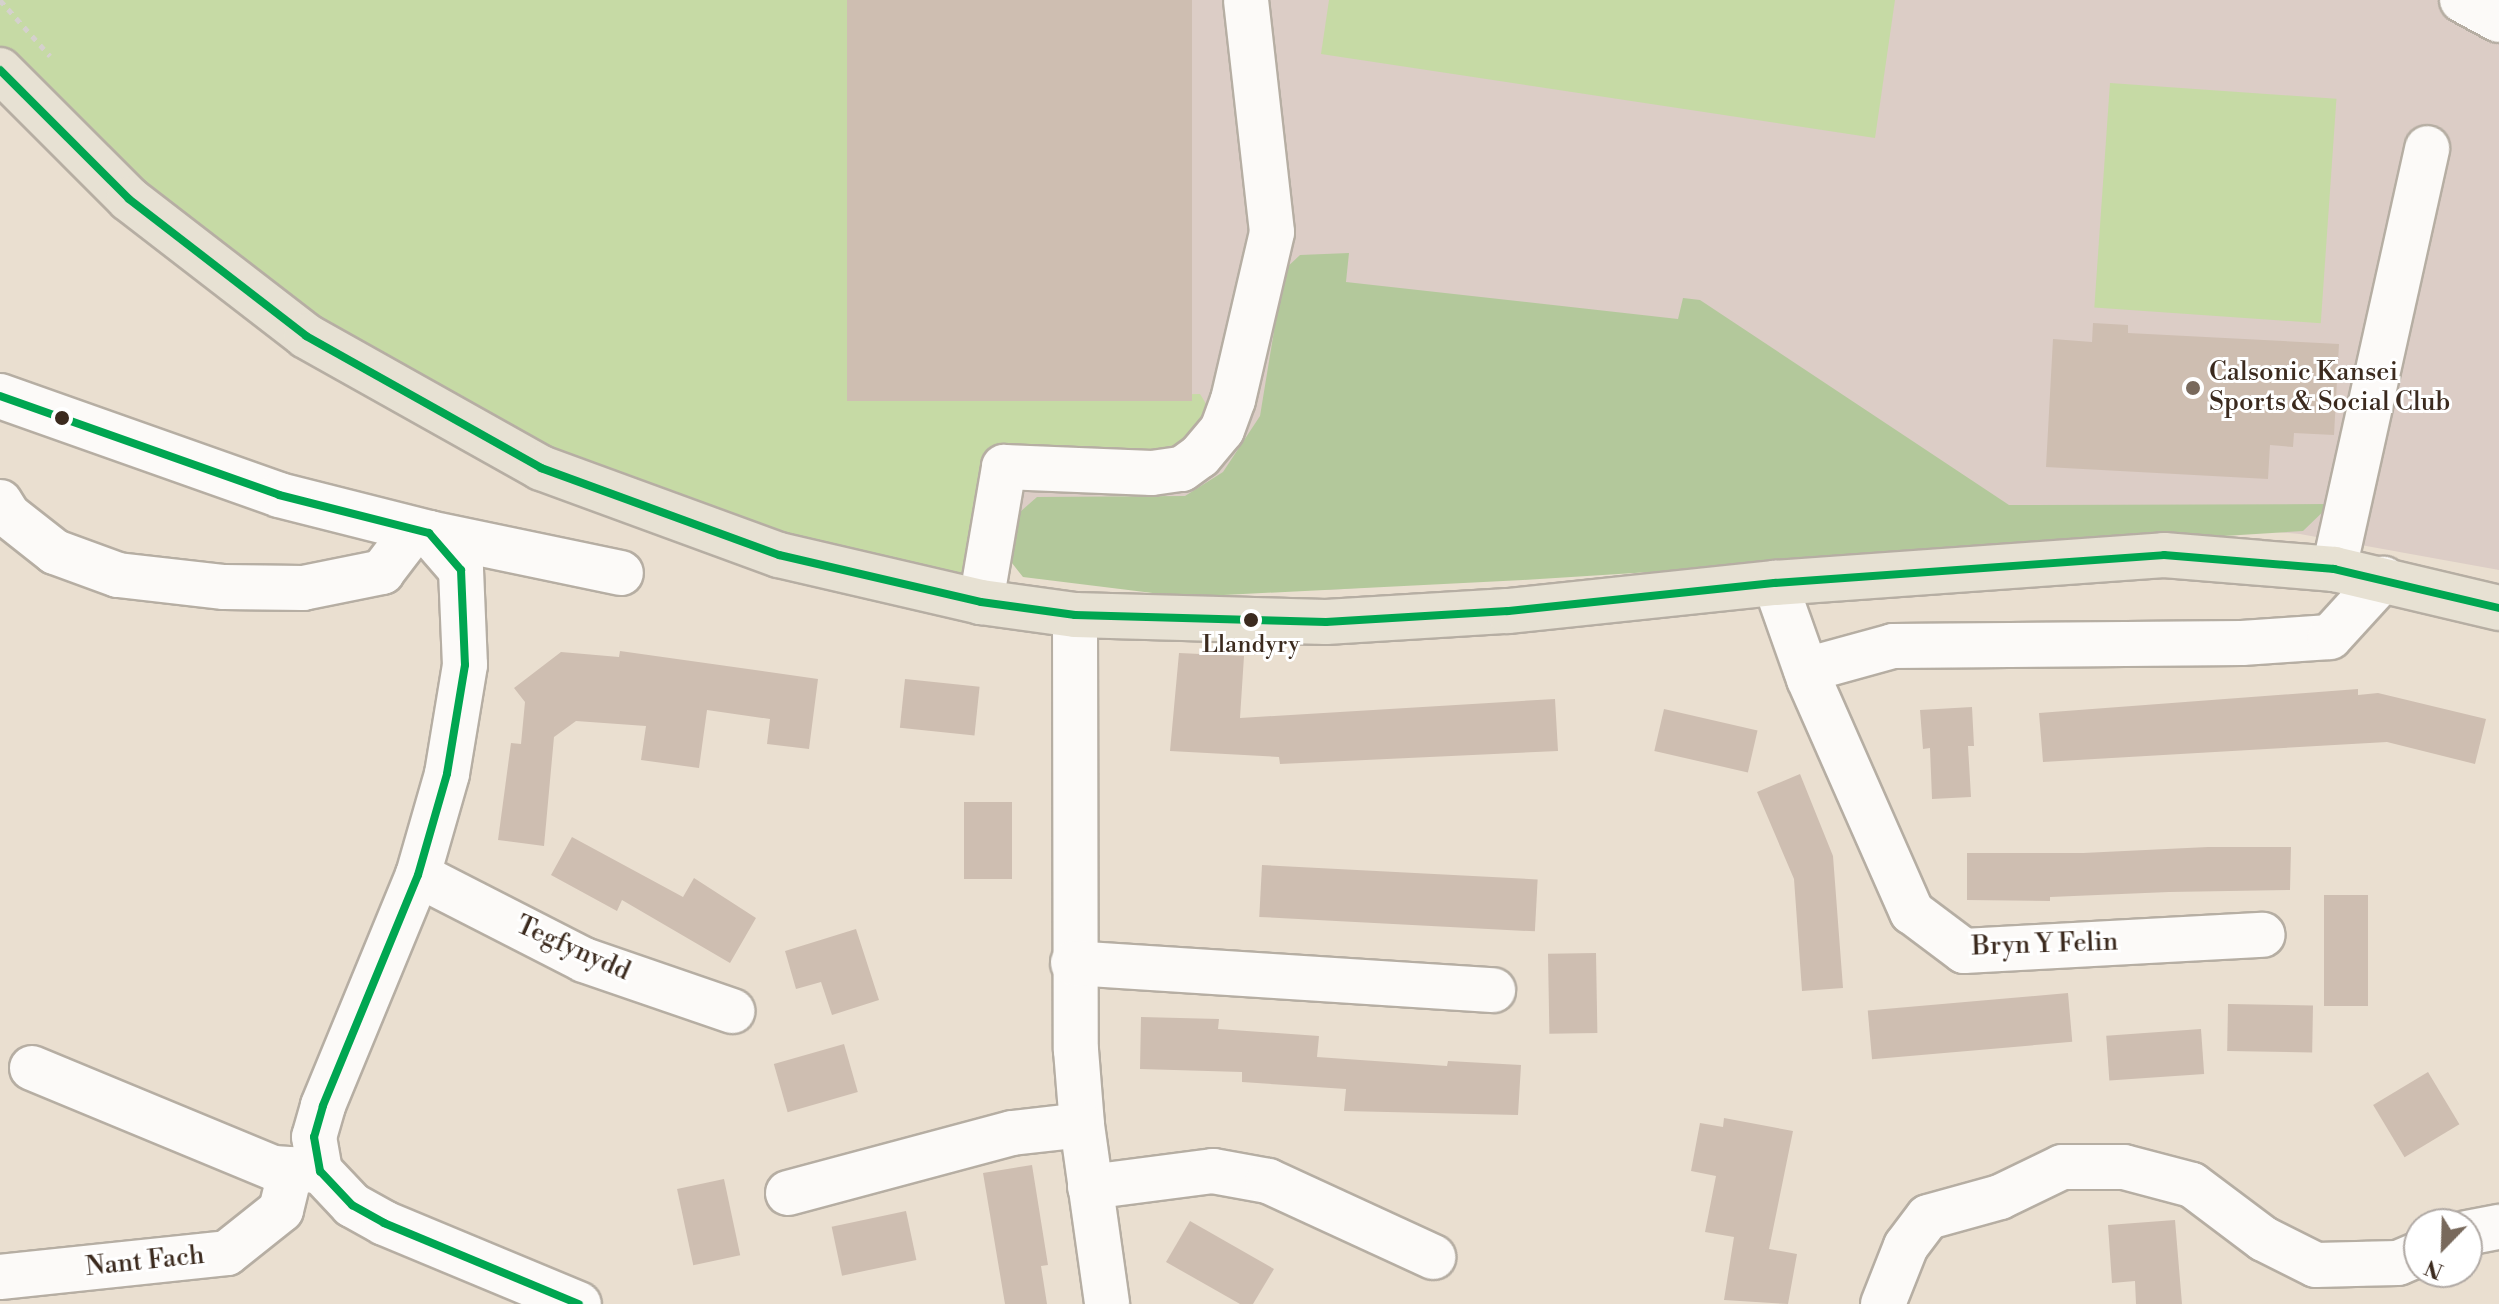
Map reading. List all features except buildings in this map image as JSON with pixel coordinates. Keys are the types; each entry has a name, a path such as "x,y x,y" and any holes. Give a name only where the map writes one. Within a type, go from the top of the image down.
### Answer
{"main road":[{"path":"0,70 129,199 306,336 541,468 779,555 981,602 1075,615 1326,622 1508,611 1775,583 2164,555 2334,569 2499,608"}],"street":[{"path":"981,602 1004,467 1152,473 1182,469 1200,456 1222,430 1233,400 1272,232 1246,0"},
{"path":"2462,0 2499,20"},
{"path":"2334,569 2427,148"},
{"path":"0,396 279,495 421,532 621,573"},
{"path":"0,502 8,515 55,552 118,575 224,587 303,588 382,572 421,532"},
{"path":"306,1170 323,1106 418,875 447,774 465,665 461,570 421,532"},
{"path":"1806,670 1893,646 2242,643 2330,637 2383,579"},
{"name":"Bryn Y Felin","path":"1775,583 1806,670 1912,912 1964,951 2263,935"},
{"path":"1075,615 1073,963 1082,1125 1107,1304"},
{"name":"Tegfynydd","path":"418,875 584,960 732,1011"},
{"path":"1073,963 1493,990"},
{"path":"32,1068 274,1168 306,1170 352,1205 384,1223 579,1304"},
{"path":"788,1193 1012,1133 1082,1125"},
{"path":"1883,1304 1906,1246 1928,1217 2000,1197 2062,1167 2124,1167 2192,1185 2264,1239 2316,1265 2403,1261"},
{"name":"Nant Fach","path":"0,1277 227,1253 281,1210 306,1170"},
{"path":"1090,1187 1213,1171 1268,1181 1292,1189 1433,1257"}],"shaded area":[{"path":"809,0 2499,0 2499,570 2300,534 2216,527 1330,590 1242,587 842,495"}],"green space":[{"path":"0,0 847,0 856,401 1200,394 1222,430 1200,456 1004,467 981,602 779,555 306,336 0,70"},
{"path":"1329,0 1895,0 1875,138 1321,54"},
{"path":"2110,83 2336,99 2321,323 2094,307"},
{"path":"1349,253 1346,282 1678,319 1683,298 1700,300 2009,505 2331,504 2303,531 1523,580 1185,597 1023,577 1008,558 1012,519 1037,497 1185,496 1223,472 1260,416 1284,270 1300,255"}],"transit line":[{"path":"0,70 129,199 306,336 541,468 779,555 981,602 1075,615 1326,622 1508,611 1775,583 2164,555 2334,569 2499,608"},
{"path":"0,396 279,495 429,533 461,570 465,665 447,774 418,875 323,1106 314,1137 320,1171 352,1205 384,1223 579,1304"}],"place":[{"name":"Calsonic Kansei Sports & Social Club","path":"2193,388"},
{"name":"Llandyry","path":"1251,620"}]}
